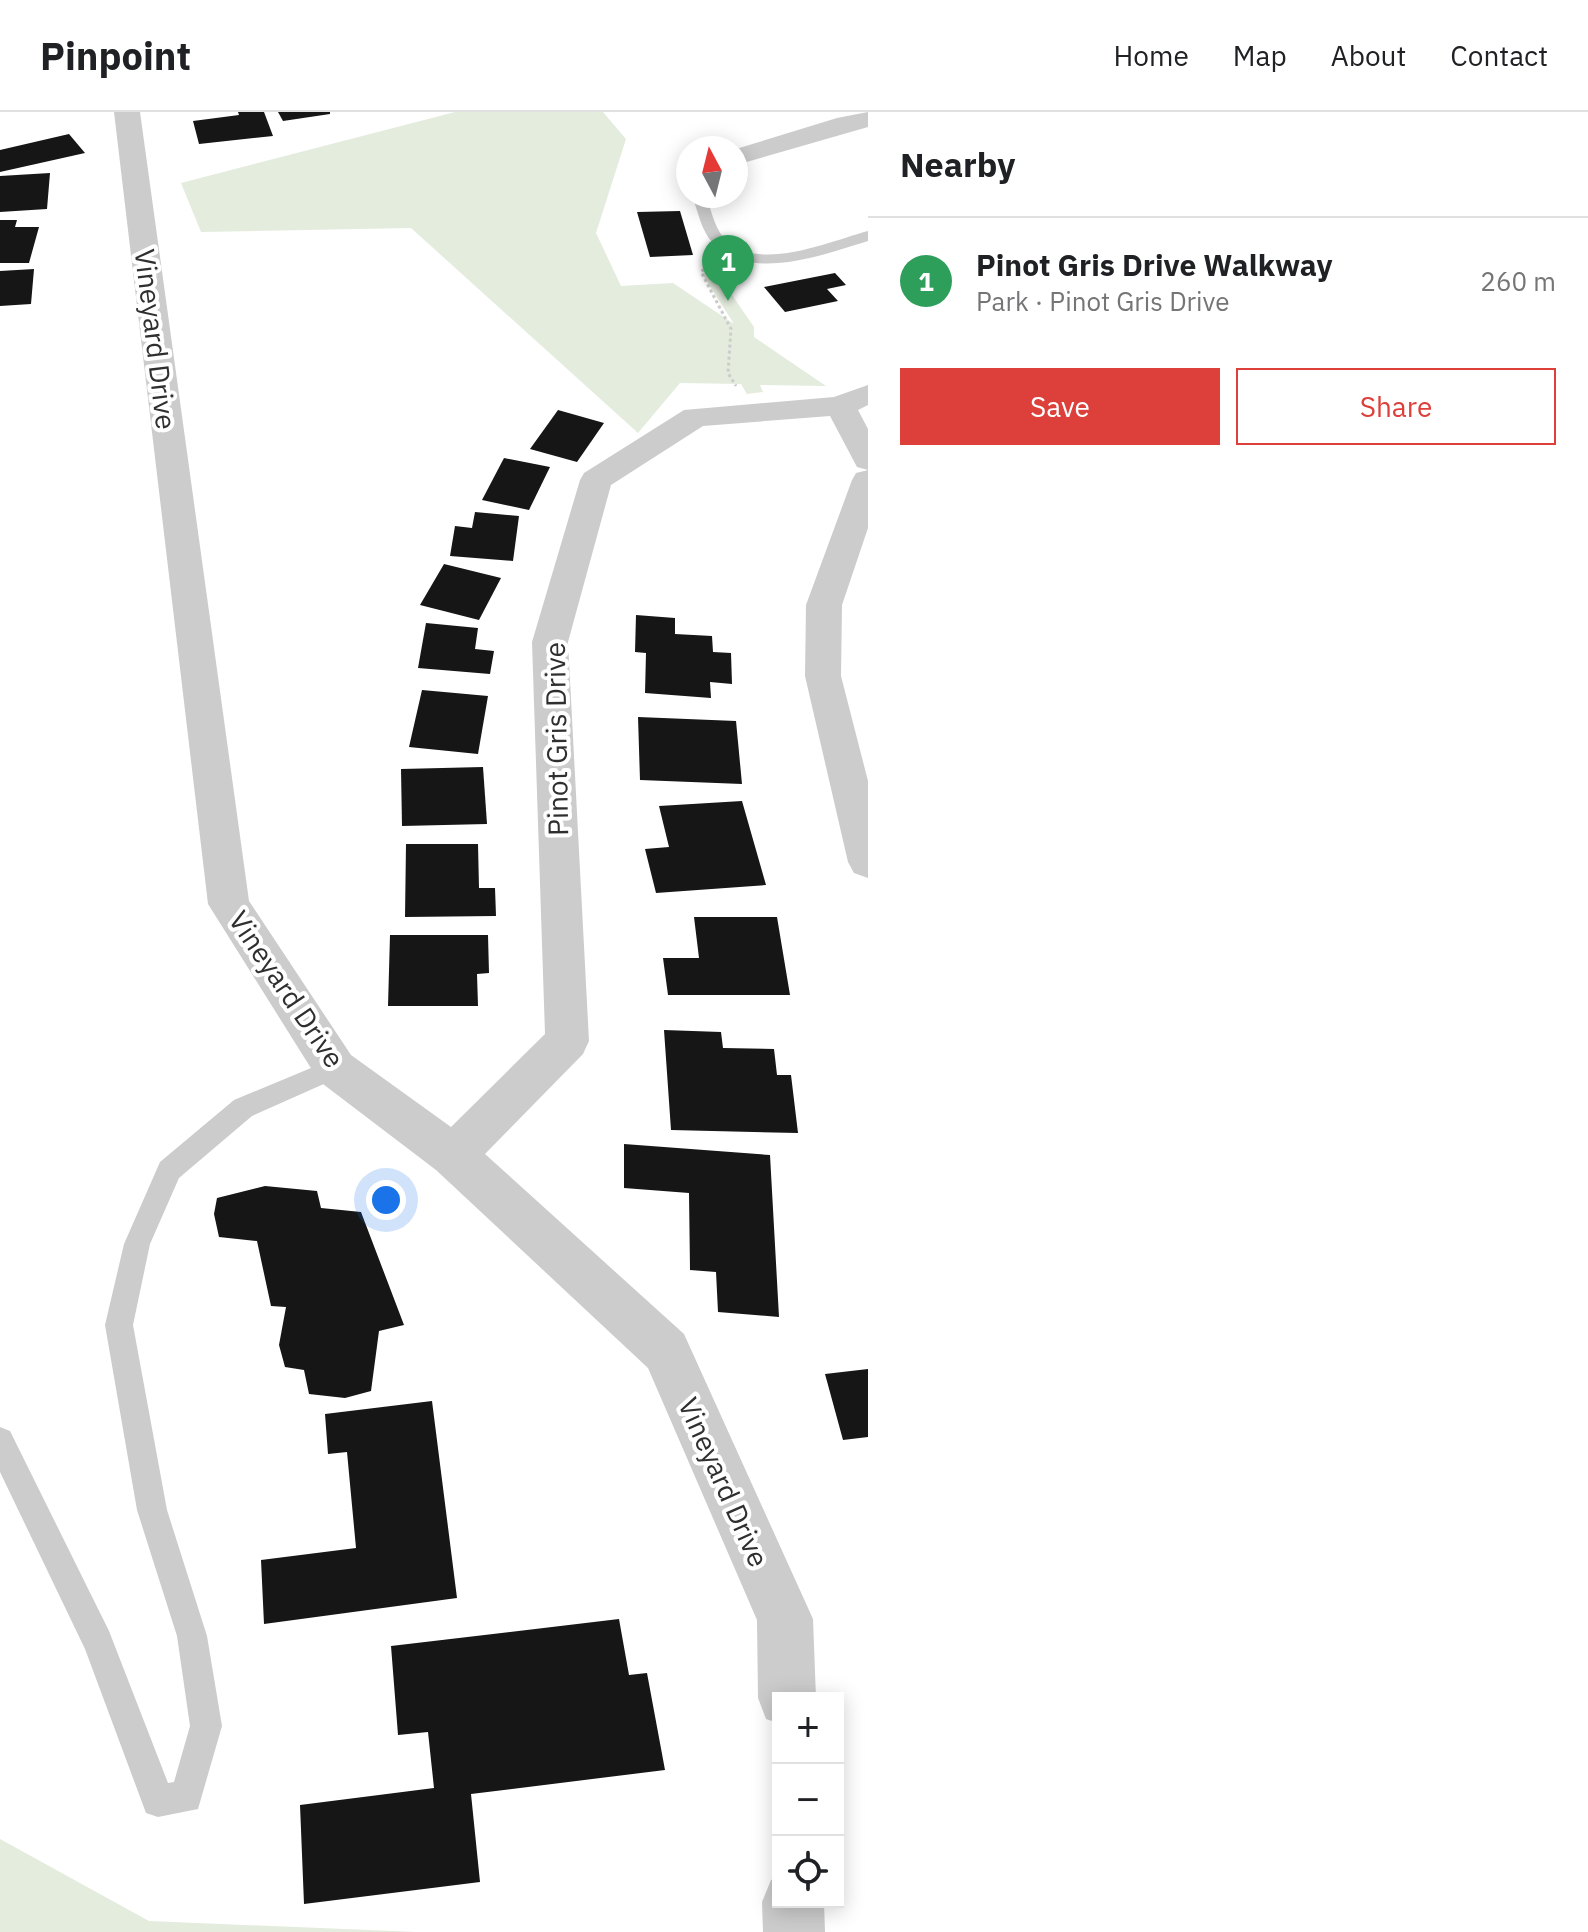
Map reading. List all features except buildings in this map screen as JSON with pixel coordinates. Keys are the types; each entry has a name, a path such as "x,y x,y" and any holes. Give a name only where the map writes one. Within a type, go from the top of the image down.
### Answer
{"street":[{"name":"Vineyard Drive","path":"127,112 229,904 335,1068 453,1155 666,1351 785,1619 787,1692"},
{"path":"748,153 868,119"},
{"path":"854,400 868,460"},
{"name":"Pinot Gris Drive","path":"453,1155 567,1041 550,642 596,480 695,417 854,400"},
{"path":"868,480 824,605 823,662 823,676 868,862"},
{"path":"793,1908 794,1932"}],"lane":[{"path":"704,208 717,240 735,255 762,261 868,236"},
{"path":"0,1441 98,1642 158,1801 186,1797 206,1726 192,1636 152,1510 119,1325 137,1244 169,1170 243,1108 335,1068"}],"path":[{"path":"724,246 701,272 731,329 728,373 751,413"}],"shaded area":[{"path":"455,112 603,112 626,139 596,233 621,286 673,283 734,324 702,274 726,256 738,261 719,276 754,327 754,337 826,386 760,385 763,392 747,394 741,384 680,383 638,433 411,228 201,232 181,183"},
{"path":"0,1839 149,1921 417,1932 0,1932"}],"place":[{"name":"Pinot Gris Drive Walkway","path":"728,301"}]}
